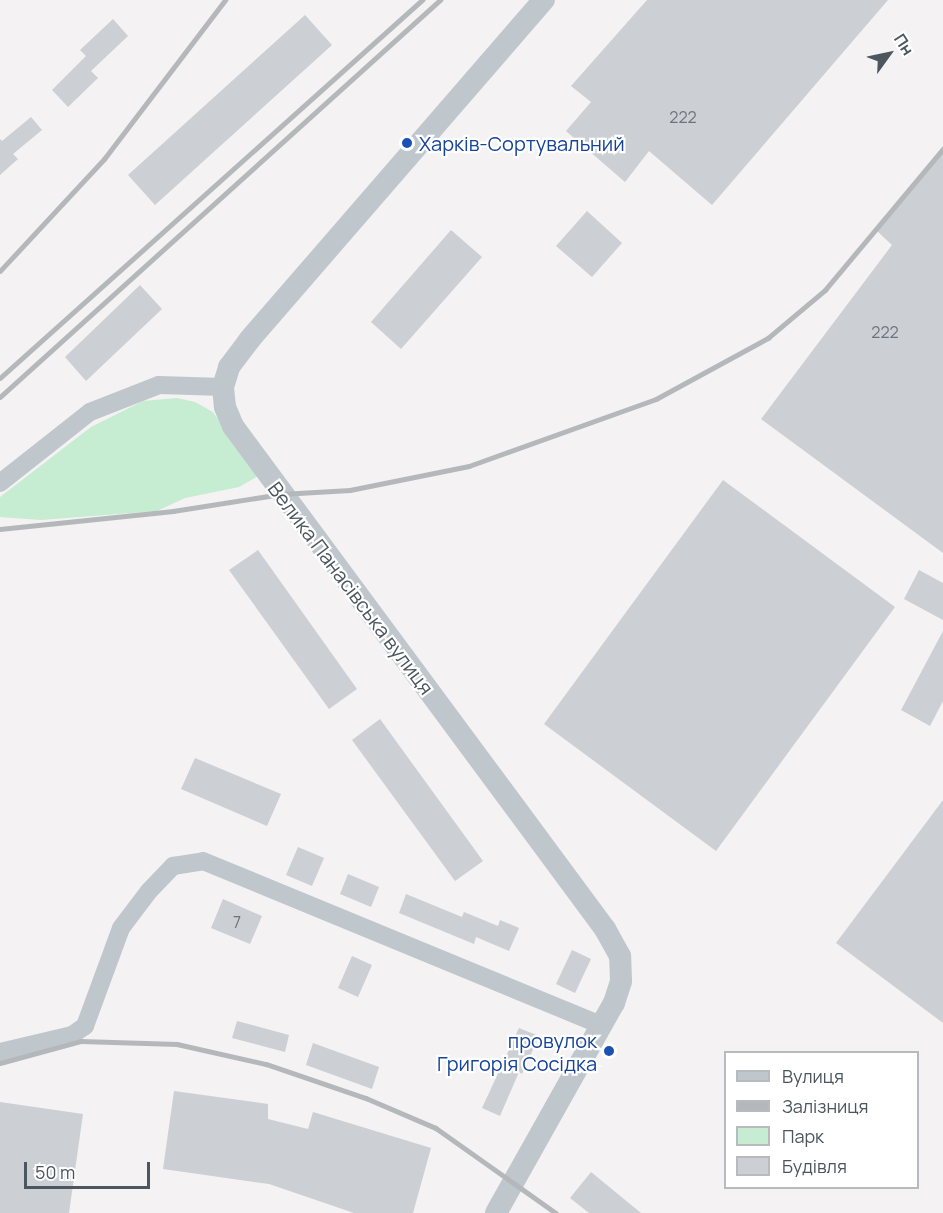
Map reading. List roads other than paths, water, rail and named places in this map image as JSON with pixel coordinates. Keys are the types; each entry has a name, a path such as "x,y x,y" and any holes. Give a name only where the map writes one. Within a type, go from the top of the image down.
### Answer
{"street":[{"path":"0,483 90,412 159,385 223,387 229,367 250,339 544,0"},
{"name":"Велика Панасівська вулиця","path":"223,387 225,407 233,426 604,929 620,956 621,981 614,1003 496,1213"},
{"path":"0,1052 72,1035 85,1026 121,928 149,891 173,866 203,861 601,1025"}],"railway":[{"path":"0,271 104,159 225,0"},
{"path":"0,378 422,0"},
{"path":"0,397 440,0"},
{"path":"0,529 173,511 281,494 350,490 469,466 656,399 768,338 825,290 943,149"},
{"path":"0,1063 81,1041 177,1044 266,1064 366,1098 436,1128 556,1213"}],"place":[{"name":"Харків-Сортувальний","path":"407,143"},
{"name":"провулок Григорія Сосідка","path":"609,1051"}]}
